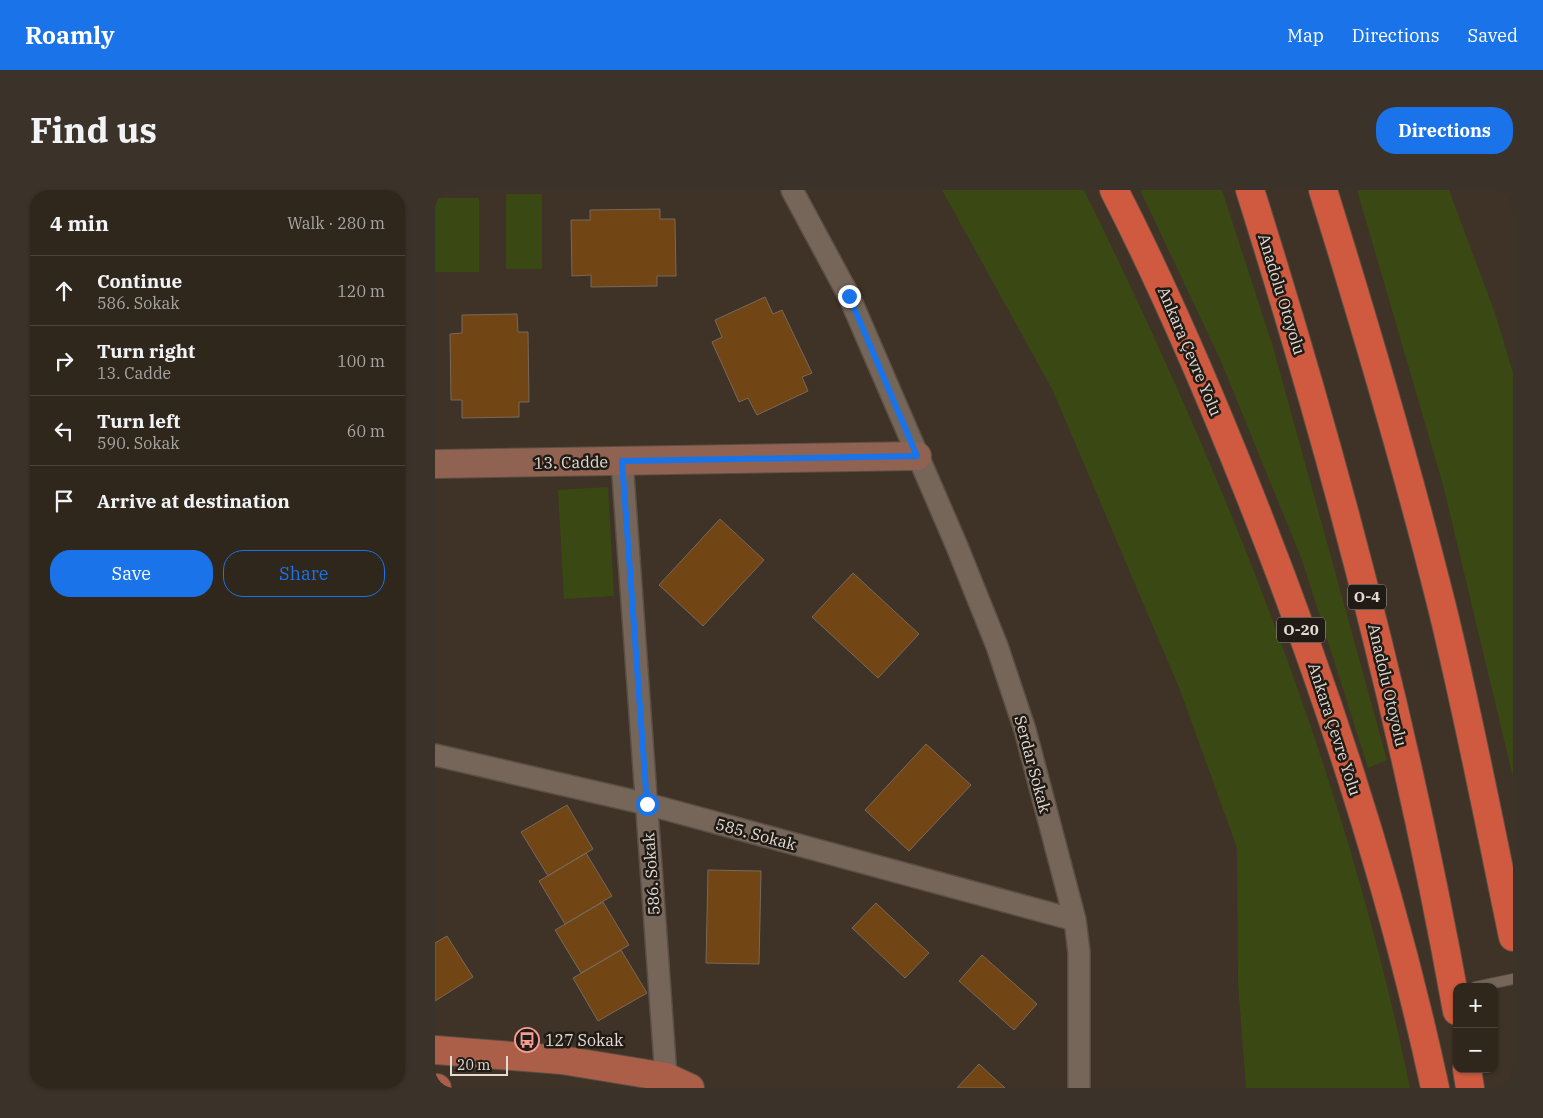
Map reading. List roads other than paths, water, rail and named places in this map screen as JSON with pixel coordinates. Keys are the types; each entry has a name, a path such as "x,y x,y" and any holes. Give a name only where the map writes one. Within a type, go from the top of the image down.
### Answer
{"highway":[{"name":"Ankara Çevre Yolu","path":"1114,190 1146,252 1198,365 1280,570 1318,676 1386,886 1419,1012 1435,1088"},
{"name":"Anadolu Otoyolu","path":"1250,190 1295,334 1346,514 1457,983"},
{"path":"1323,190 1403,458 1439,599 1475,753 1513,937"},
{"path":"1468,1073 1470,1088"}],"main road":[{"path":"435,1050 562,1060 678,1083"}],"street":[{"name":"Serdar Sokak","path":"792,190 849,296 997,646 1025,730 1075,920 1079,952 1079,1088"},
{"name":"13. Cadde","path":"435,464 917,456"},
{"name":"586. Sokak","path":"622,461 647,804 678,1083"},
{"name":"585. Sokak","path":"435,755 647,804 1075,920"}],"lane":[{"path":"1498,984 1513,979"}],"place":[{"name":"127 Sokak","path":"527,1040"}]}
